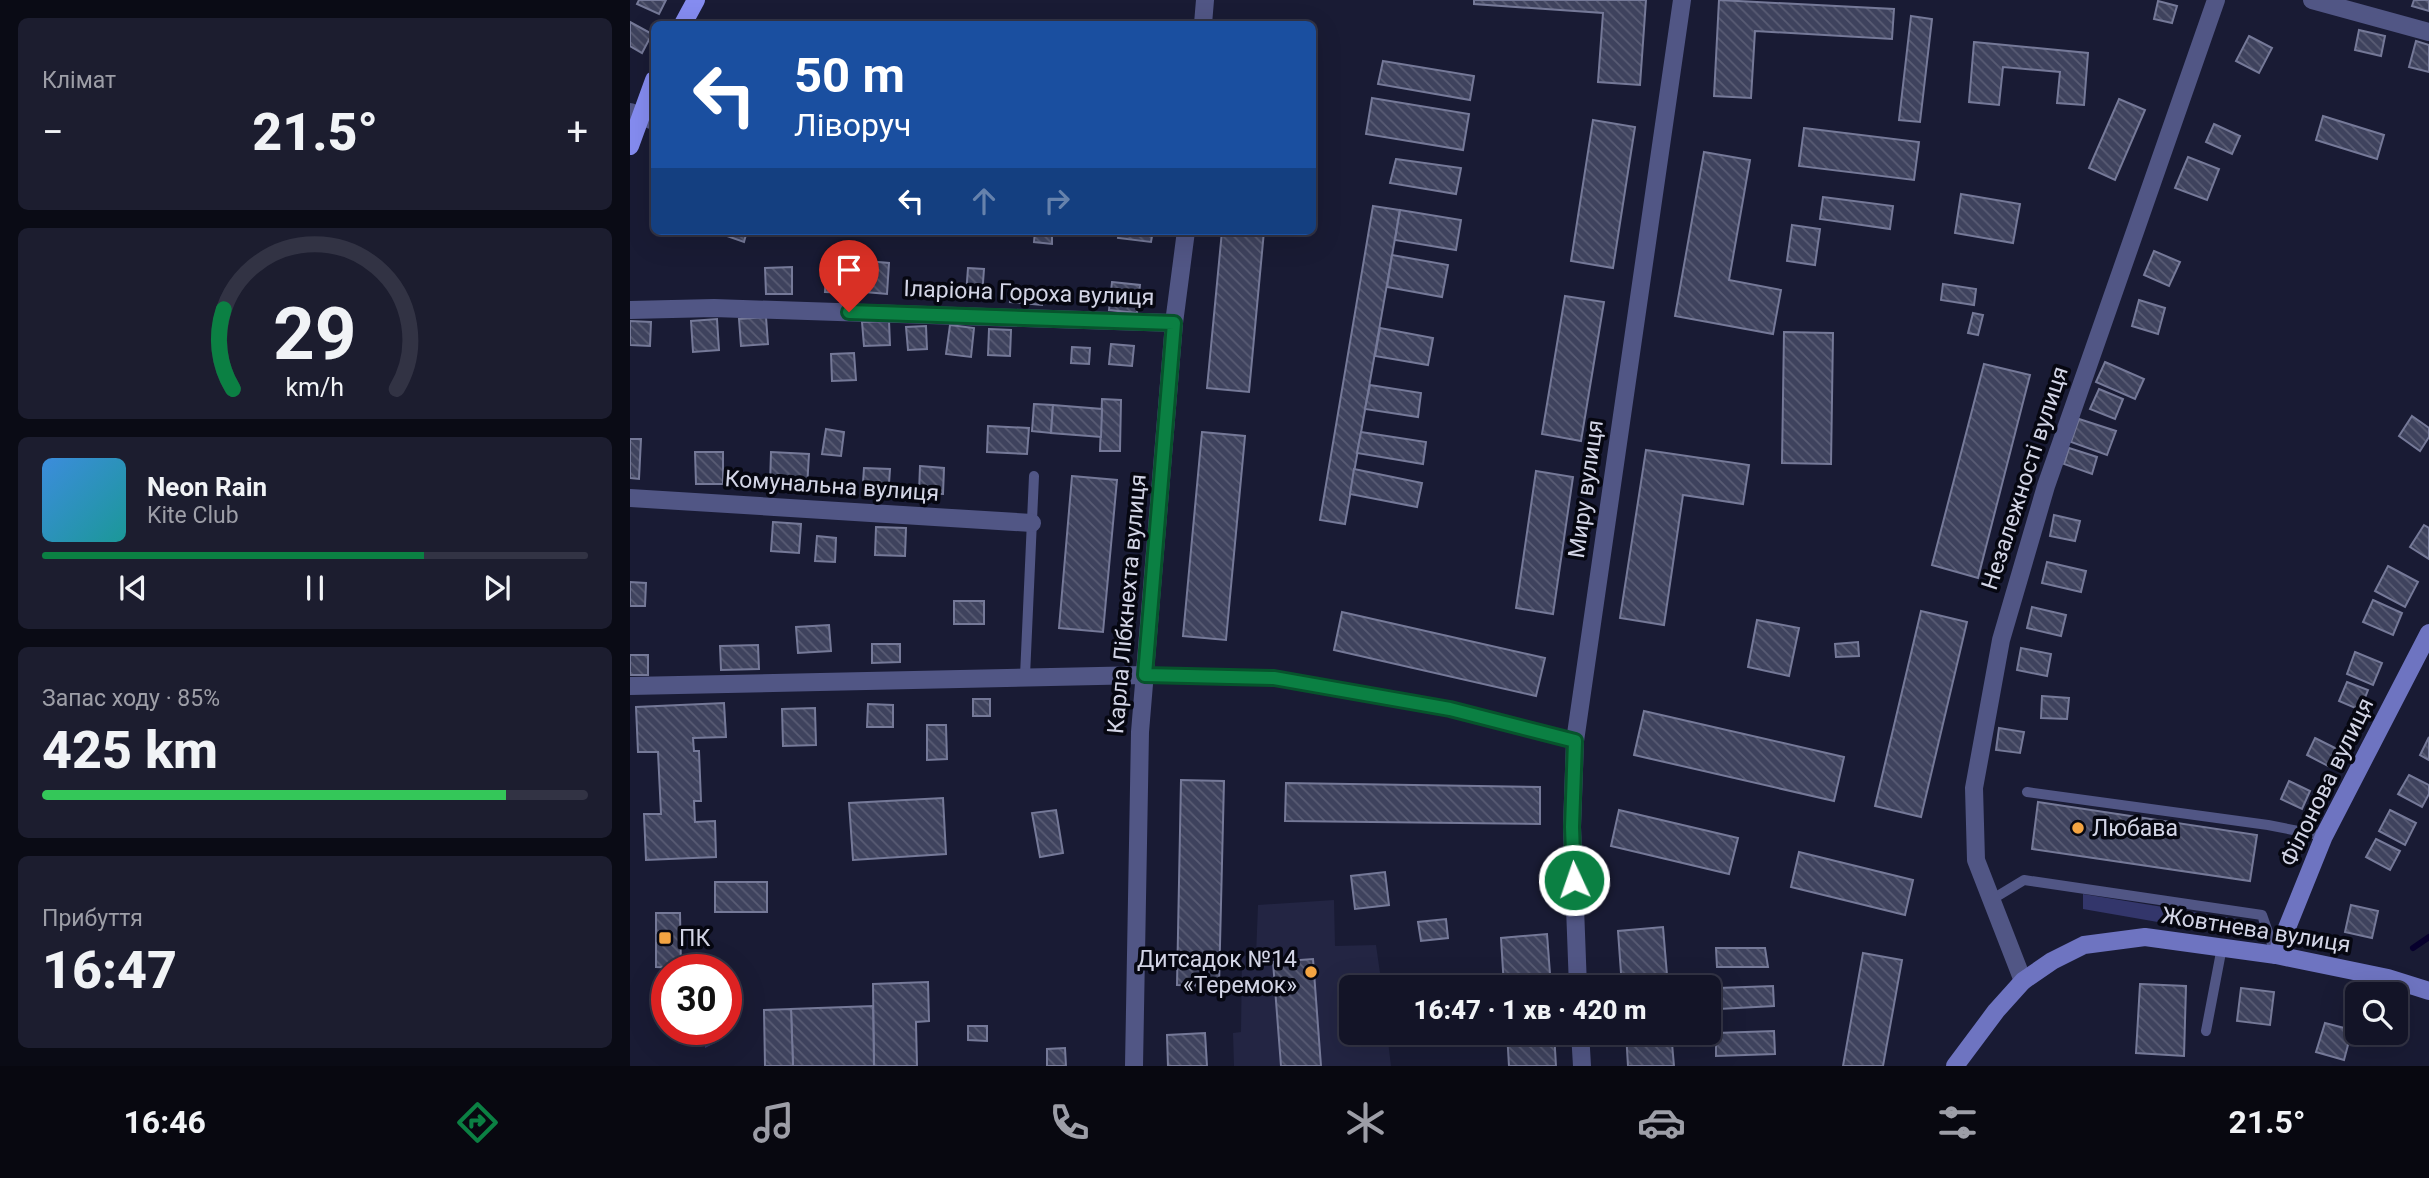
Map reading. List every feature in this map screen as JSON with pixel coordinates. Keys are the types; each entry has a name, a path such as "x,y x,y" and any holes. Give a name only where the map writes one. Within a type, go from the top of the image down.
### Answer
{"main road":[{"path":"685,21 696,0"},
{"path":"630,146 651,89"},
{"name":"Філонова вулиця","path":"2276,955 2324,836 2429,633"},
{"name":"Жовтнева вулиця","path":"1955,1066 1996,1011 2023,981 2052,961 2084,945 2145,937 2222,947 2388,978 2429,991"}],"street":[{"path":"1203,21 1205,0"},
{"name":"Миру вулиця","path":"1578,975 1572,827 1575,741 1682,0"},
{"name":"Незалежності вулиця","path":"2023,981 1976,860 1973,788 2001,640 2046,485 2216,0"},
{"path":"2312,0 2429,32"},
{"name":"Карла Лібкнехта вулиця","path":"1134,1066 1140,733 1174,323 1185,235"},
{"name":"Іларіона Гороха вулиця","path":"630,310 713,308 1174,323"},
{"name":"Комунальна вулиця","path":"630,498 1032,523"},
{"path":"630,686 1145,675"},
{"path":"1581,1045 1582,1066"}],"lane":[{"path":"1025,677 1034,476"},
{"path":"1145,675 1274,678 1450,709 1575,741"},
{"path":"2027,792 2268,825 2324,836"},
{"path":"1991,900 2024,880 2262,915 2276,955"},
{"path":"2206,1031 2222,947"}],"shaded area":[{"path":"2083,894 2237,919 2251,930 2244,937 2083,909"},
{"name":"Дитсадок №14 «Теремок»","path":"1334,900 1335,946 1376,945 1380,975 1339,975 1339,1045 1388,1045 1391,1066 1234,1066 1233,1033 1241,1032 1242,956 1256,956 1258,905"}],"building":[{"path":"639,0 666,0 659,14 637,4"},
{"path":"1474,0 1646,0 1640,85 1598,82 1603,13 1474,4"},
{"path":"1719,0 1894,9 1892,39 1755,31 1751,98 1714,96"},
{"path":"2414,0 2429,0 2429,11 2412,6"},
{"path":"2158,1 2177,6 2172,23 2154,19"},
{"path":"1911,16 1932,19 1920,122 1899,120"},
{"path":"630,22 651,33 642,53 630,46"},
{"path":"2359,30 2385,36 2381,56 2355,50"},
{"path":"2249,36 2272,48 2259,73 2236,61"},
{"path":"2416,41 2429,45 2429,72 2409,67"},
{"path":"1974,42 2088,53 2084,105 2057,103 2060,72 2003,67 1999,105 1969,102"},
{"path":"1383,61 1474,76 1470,100 1378,84"},
{"path":"1372,98 1469,114 1463,150 1366,134"},
{"path":"2119,99 2145,110 2115,180 2089,168"},
{"path":"2323,116 2384,135 2377,159 2316,140"},
{"path":"1593,120 1635,127 1613,268 1571,261"},
{"path":"2214,124 2240,136 2232,154 2206,142"},
{"path":"1804,128 1919,142 1914,180 1799,166"},
{"path":"1704,152 1750,160 1729,280 1781,290 1773,334 1675,316"},
{"path":"2188,157 2219,169 2207,200 2175,188"},
{"path":"1396,159 1461,168 1456,194 1390,183"},
{"path":"1961,194 2020,204 2013,243 1955,233"},
{"path":"1823,197 1893,206 1890,229 1820,219"},
{"path":"1373,206 1400,210 1345,524 1320,520"},
{"path":"1400,210 1461,220 1456,250 1395,240"},
{"path":"1792,225 1820,229 1815,265 1787,261"},
{"path":"724,235 746,235 744,242"},
{"path":"1035,235 1052,235 1052,244 1034,242"},
{"path":"1118,235 1152,235 1151,242 1118,238"},
{"path":"1222,235 1264,235 1249,392 1207,388"},
{"path":"2154,251 2180,262 2169,286 2144,275"},
{"path":"1392,255 1448,265 1442,297 1387,287"},
{"path":"827,260 854,262 852,293 825,292"},
{"path":"867,261 889,263 887,294 865,292"},
{"path":"792,267 792,294 766,294 765,268"},
{"path":"968,268 984,269 982,296 966,295"},
{"path":"1112,282 1140,285 1137,313 1109,310"},
{"path":"1943,284 1976,289 1974,305 1941,300"},
{"path":"1011,287 1043,290 1042,305 1010,302"},
{"path":"1565,296 1604,302 1581,441 1542,434"},
{"path":"2139,300 2165,308 2158,334 2132,326"},
{"path":"1973,313 1983,315 1978,335 1968,333"},
{"path":"766,317 768,344 741,346 739,319"},
{"path":"717,319 719,350 693,352 691,321"},
{"path":"630,321 651,322 650,346 630,345"},
{"path":"889,321 890,345 864,346 862,322"},
{"path":"950,325 974,328 971,357 946,354"},
{"path":"926,326 927,349 908,350 906,327"},
{"path":"1380,328 1433,338 1428,365 1375,356"},
{"path":"989,329 1011,330 1010,356 988,355"},
{"path":"1784,332 1833,333 1831,464 1782,463"},
{"path":"1111,344 1134,346 1132,366 1109,364"},
{"path":"1072,347 1090,348 1089,364 1071,363"},
{"path":"854,353 856,380 832,381 831,354"},
{"path":"2105,362 2144,379 2135,399 2096,382"},
{"path":"1984,364 2030,375 1978,578 1932,565"},
{"path":"1370,385 1421,393 1418,417 1365,409"},
{"path":"2099,389 2123,399 2115,419 2090,409"},
{"path":"1102,399 1121,400 1120,451 1100,451"},
{"path":"1034,404 1053,405 1051,433 1032,431"},
{"path":"1053,405 1102,409 1101,437 1051,433"},
{"path":"2412,416 2429,428 2429,437 2420,451 2399,436"},
{"path":"2079,419 2116,431 2107,455 2071,442"},
{"path":"988,426 1029,428 1027,454 987,452"},
{"path":"826,429 844,432 841,456 822,454"},
{"path":"1202,432 1245,436 1226,640 1183,636"},
{"path":"1361,432 1426,442 1423,464 1357,453"},
{"path":"630,439 641,439 639,479 630,478"},
{"path":"2069,448 2097,457 2092,474 2064,464"},
{"path":"1646,450 1749,465 1743,504 1683,495 1664,625 1620,618"},
{"path":"695,452 723,452 723,484 696,484"},
{"path":"771,452 809,454 807,488 770,485"},
{"path":"920,466 944,468 943,494 919,493"},
{"path":"864,468 890,469 888,498 862,497"},
{"path":"1354,469 1422,483 1417,507 1350,494"},
{"path":"1536,471 1573,477 1553,614 1516,608"},
{"path":"1072,476 1117,480 1103,632 1059,628"},
{"path":"2054,515 2080,521 2075,541 2050,536"},
{"path":"773,522 801,524 799,553 771,551"},
{"path":"2424,525 2429,528 2429,559 2410,547"},
{"path":"876,527 906,528 905,556 875,555"},
{"path":"817,536 836,538 835,562 815,561"},
{"path":"2047,562 2086,571 2081,592 2042,583"},
{"path":"2388,566 2418,582 2405,607 2375,591"},
{"path":"630,582 646,583 645,606 630,606"},
{"path":"2373,600 2402,613 2393,635 2363,622"},
{"path":"954,601 984,601 984,624 954,624"},
{"path":"2032,607 2066,615 2061,636 2027,628"},
{"path":"1921,611 1967,622 1921,817 1875,806"},
{"path":"1342,612 1545,658 1536,696 1334,650"},
{"path":"1757,620 1799,628 1789,676 1748,667"},
{"path":"829,625 831,651 798,653 796,627"},
{"path":"1858,642 1859,656 1836,657 1835,644"},
{"path":"872,644 900,644 900,662 872,663"},
{"path":"758,645 759,669 721,670 720,646"},
{"path":"2021,648 2051,654 2047,676 2017,670"},
{"path":"2355,652 2382,663 2373,685 2347,674"},
{"path":"630,655 648,655 648,675 630,675"},
{"path":"2347,682 2368,690 2360,710 2339,701"},
{"path":"2042,696 2069,698 2067,719 2041,718"},
{"path":"973,699 990,699 990,716 973,716"},
{"path":"724,703 726,737 693,738 694,751 699,751 701,801 694,801 695,822 715,821 716,857 646,860 644,814 661,814 658,752 638,752 636,707"},
{"path":"868,704 893,705 893,727 867,727"},
{"path":"815,708 816,745 783,746 782,709"},
{"path":"1644,711 1844,757 1834,801 1634,755"},
{"path":"927,725 946,725 947,759 927,760"},
{"path":"1999,728 2024,732 2020,753 1996,750"},
{"path":"2429,737 2429,760 2420,755"},
{"path":"2315,738 2337,749 2328,766 2307,755"},
{"path":"2409,775 2429,785 2429,794 2422,807 2398,794"},
{"path":"1181,780 1224,781 1219,986 1177,985"},
{"path":"2289,781 2310,791 2302,809 2281,799"},
{"path":"1286,783 1540,787 1540,824 1285,821"},
{"path":"943,798 946,854 853,860 849,803"},
{"path":"2038,802 2257,835 2250,881 2032,849"},
{"path":"1056,810 1063,853 1040,857 1032,813"},
{"path":"1619,810 1738,838 1729,874 1611,846"},
{"path":"2390,810 2416,823 2405,845 2379,831"},
{"path":"2376,839 2400,851 2390,870 2366,857"},
{"path":"1799,852 1913,880 1905,915 1791,887"},
{"path":"1385,872 1389,905 1355,909 1351,876"},
{"path":"715,882 767,882 767,912 715,912"},
{"path":"2351,905 2378,911 2372,938 2345,932"},
{"path":"656,913 680,913 681,954 656,954"},
{"path":"1446,919 1448,938 1421,941 1418,922"},
{"path":"1663,927 1667,975 1621,975 1618,931"},
{"path":"1547,934 1550,975 1503,975 1501,938"},
{"path":"1716,948 1765,948 1768,967 1717,967"},
{"path":"1863,953 1902,960 1883,1066 1843,1066"},
{"path":"1313,959 1321,1066 1281,1066 1273,962"},
{"path":"928,982 929,1021 916,1022 917,1066 874,1066 873,984"},
{"path":"2140,984 2186,986 2184,1056 2136,1053"},
{"path":"1773,986 1774,1006 1721,1009 1721,988"},
{"path":"2241,988 2274,992 2270,1025 2237,1021"},
{"path":"873,1006 874,1066 793,1066 791,1009"},
{"path":"791,1009 793,1066 765,1066 764,1010"},
{"path":"2325,1023 2345,1028 2345,1045 2348,1045 2344,1060 2316,1052"},
{"path":"968,1026 987,1026 987,1041 968,1040"},
{"path":"1774,1031 1775,1054 1716,1056 1716,1045 1721,1045 1721,1033"},
{"path":"1205,1033 1207,1066 1168,1066 1167,1035"},
{"path":"1508,1045 1555,1045 1556,1066 1509,1066"},
{"path":"1627,1045 1672,1045 1674,1066 1628,1066"},
{"path":"1065,1048 1066,1066 1047,1066 1047,1049"}],"waterway":[{"path":"2413,948 2429,937"}],"place":[{"name":"Любава","path":"2078,828"},
{"name":"ПК","path":"665,938"},
{"name":"Дитсадок №14 «Теремок»","path":"1311,972"}],"route":[{"path":"849,312 1174,323 1145,675 1274,678 1450,709 1575,741 1572,827 1574,880"}]}
